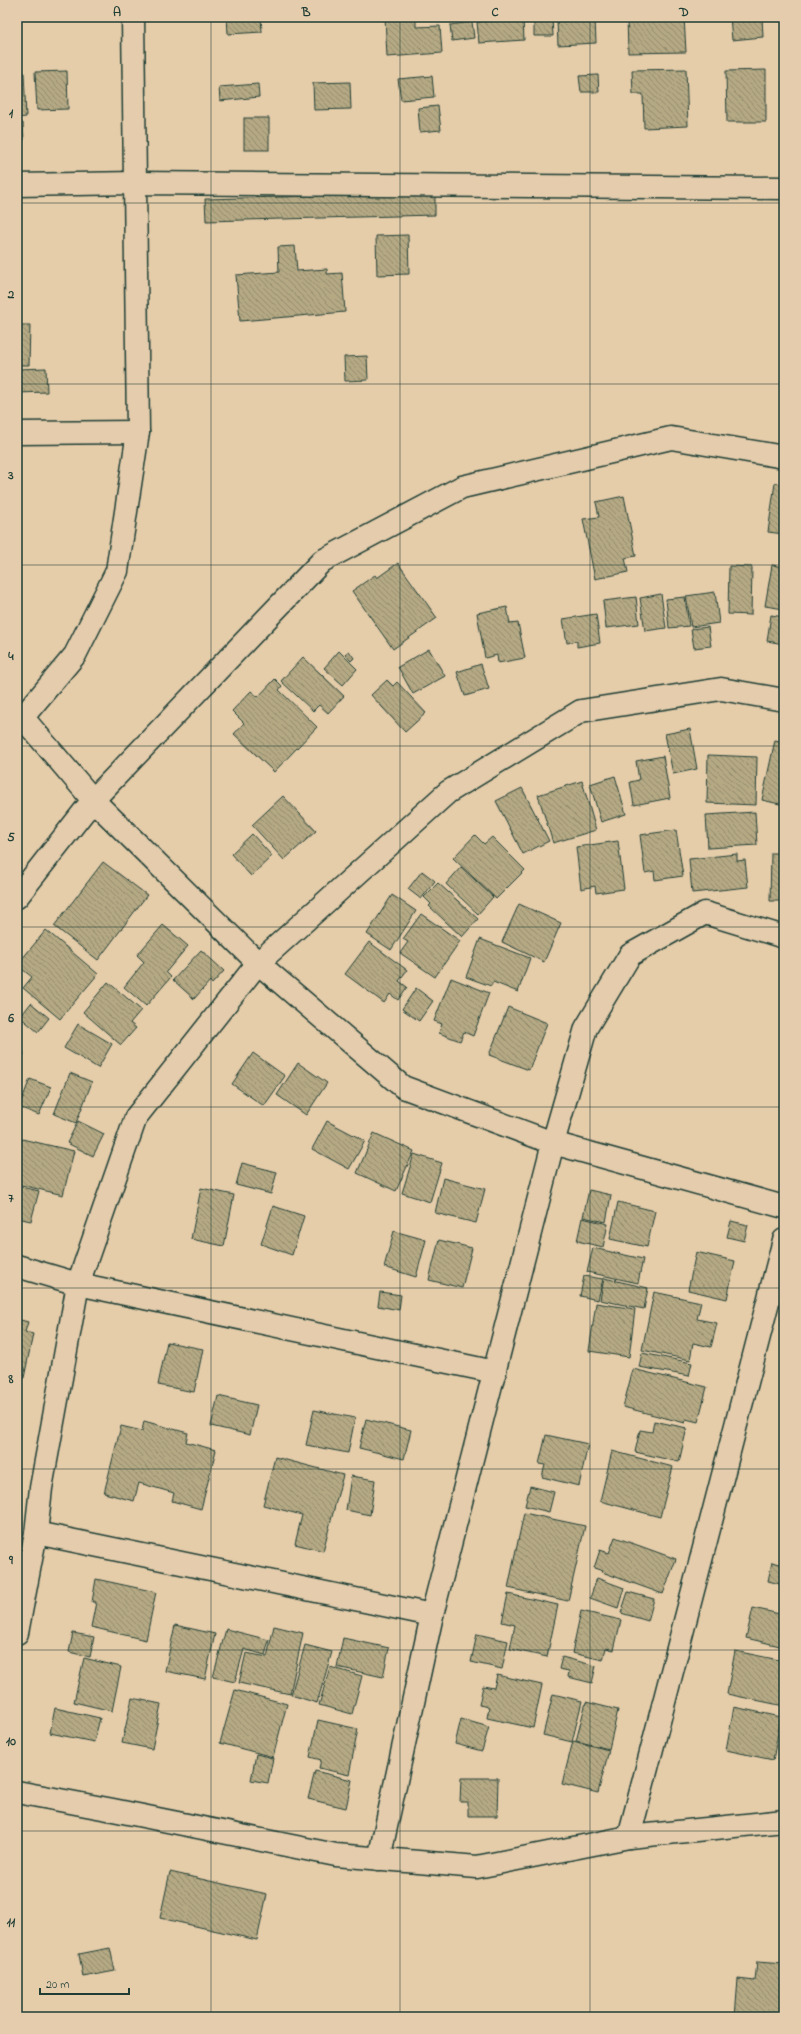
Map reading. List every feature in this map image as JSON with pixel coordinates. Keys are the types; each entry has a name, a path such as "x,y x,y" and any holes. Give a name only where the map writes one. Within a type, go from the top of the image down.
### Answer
{"street":[{"path":"133,17 138,432 118,572 75,655 19,720 93,800 258,963 403,1087 553,1143 784,1207"},
{"path":"17,185 135,183 784,188"},
{"path":"17,433 138,432"},
{"path":"17,897 93,800 322,561 462,487 671,438 784,457"},
{"path":"17,1633 36,1533 40,1488 78,1284 136,1117 258,963 448,792 581,711 721,689 784,700"},
{"path":"379,1859 432,1615 553,1143 586,1028 630,955 705,913 784,937"},
{"path":"629,1837 784,1240"},
{"path":"17,1266 78,1284 495,1372"},
{"path":"36,1533 432,1615"},
{"path":"17,1792 336,1855 477,1867 629,1837 784,1821"}],"building":[{"path":"227,17 261,17 262,32 228,34"},
{"path":"385,17 416,17 416,27 440,26 442,53 387,57"},
{"path":"534,17 552,17 553,36 534,36"},
{"path":"627,17 684,17 686,52 628,53"},
{"path":"730,17 762,17 763,37 732,40"},
{"path":"523,19 524,40 479,43 477,22"},
{"path":"595,19 596,43 558,45 557,21"},
{"path":"472,22 474,38 452,41 450,25"},
{"path":"686,69 688,126 644,128 643,94 633,94 632,70"},
{"path":"766,70 766,122 727,122 726,71"},
{"path":"67,71 68,109 37,110 35,72"},
{"path":"17,72 24,72 26,117 17,118"},
{"path":"598,75 599,92 581,92 579,76"},
{"path":"432,76 434,97 401,100 398,79"},
{"path":"350,82 351,109 314,110 313,83"},
{"path":"258,84 259,97 220,101 219,87"},
{"path":"438,106 441,130 420,132 418,108"},
{"path":"244,118 269,118 269,150 244,150"},
{"path":"23,123 24,140 17,140 17,124"},
{"path":"435,193 435,215 206,221 205,199"},
{"path":"408,235 409,274 377,275 376,236"},
{"path":"295,246 297,271 327,269 327,274 342,273 345,312 240,321 236,275 279,272 278,247"},
{"path":"17,325 30,325 29,365 17,365"},
{"path":"367,356 368,380 345,381 344,357"},
{"path":"46,368 47,392 17,393 17,369"},
{"path":"775,483 784,484 784,534 768,532"},
{"path":"624,496 636,556 625,558 628,572 595,579 583,519 599,517 596,502"},
{"path":"398,563 437,618 393,649 352,591 375,575 377,578"},
{"path":"772,565 784,567 784,609 765,606"},
{"path":"729,566 752,567 751,615 728,614"},
{"path":"715,592 719,623 691,627 686,596"},
{"path":"661,594 666,628 645,631 640,598"},
{"path":"636,597 639,624 606,628 603,601"},
{"path":"685,597 689,626 669,628 666,599"},
{"path":"507,607 510,624 518,623 525,658 498,663 497,655 485,658 477,613"},
{"path":"596,614 600,643 577,647 577,641 567,643 563,619"},
{"path":"771,615 784,617 784,644 767,641"},
{"path":"708,627 711,646 694,648 691,629"},
{"path":"429,649 445,676 413,694 398,667"},
{"path":"339,651 357,669 343,685 324,668"},
{"path":"349,651 354,658 351,661 345,654"},
{"path":"303,657 344,696 328,713 319,705 313,711 281,681"},
{"path":"481,664 489,689 465,696 457,672"},
{"path":"275,679 282,686 279,690 317,727 274,772 234,734 244,723 232,711 251,691 258,697"},
{"path":"387,680 393,686 397,682 426,713 405,732 371,695"},
{"path":"690,729 697,769 673,774 665,734"},
{"path":"775,740 784,742 784,805 762,800"},
{"path":"708,755 757,757 756,805 707,803"},
{"path":"663,756 670,798 634,805 630,782 639,780 636,761"},
{"path":"615,776 626,814 601,822 590,784"},
{"path":"582,781 596,830 553,843 538,795"},
{"path":"522,788 549,841 523,854 496,801"},
{"path":"283,796 316,831 284,860 252,825"},
{"path":"755,812 757,845 708,848 706,815"},
{"path":"676,830 683,876 655,880 654,871 645,873 640,835"},
{"path":"252,834 272,856 251,876 231,854"},
{"path":"475,835 484,844 492,837 525,870 496,899 453,858"},
{"path":"618,841 624,889 596,893 595,886 581,889 576,847"},
{"path":"771,853 784,853 784,901 770,901"},
{"path":"737,854 737,861 745,860 748,887 692,893 689,859"},
{"path":"103,862 147,895 98,960 54,926"},
{"path":"461,867 493,897 478,914 446,884"},
{"path":"422,871 435,881 421,899 408,889"},
{"path":"438,883 478,919 462,937 429,906 431,904 424,897"},
{"path":"392,895 416,911 391,950 367,934"},
{"path":"519,904 561,923 544,962 502,942"},
{"path":"421,914 460,941 435,977 400,953 408,942 403,939"},
{"path":"163,925 188,946 166,972 171,977 146,1006 124,987 144,962 137,955"},
{"path":"46,930 98,974 60,1019 23,988 32,977 17,965"},
{"path":"480,939 530,958 518,992 493,982 491,986 466,977"},
{"path":"369,942 407,970 399,981 407,987 398,1000 390,994 384,1003 345,974"},
{"path":"201,950 224,971 212,984 210,981 194,999 173,980"},
{"path":"451,978 489,993 473,1036 464,1032 460,1041 439,1033 442,1024 434,1021"},
{"path":"108,982 141,1010 130,1023 136,1028 121,1045 83,1012"},
{"path":"416,988 433,1001 419,1021 402,1009"},
{"path":"31,1003 49,1018 38,1032 20,1017"},
{"path":"508,1007 547,1023 529,1070 489,1055"},
{"path":"78,1024 112,1044 98,1068 64,1048"},
{"path":"17,1050 24,1053 17,1068"},
{"path":"253,1053 285,1076 264,1106 232,1084"},
{"path":"298,1063 327,1083 306,1115 277,1095"},
{"path":"70,1073 92,1082 76,1123 54,1114"},
{"path":"30,1079 51,1087 39,1115 19,1107"},
{"path":"78,1121 104,1134 93,1156 67,1143"},
{"path":"327,1121 365,1141 349,1169 312,1149"},
{"path":"374,1133 414,1151 396,1191 357,1173"},
{"path":"22,1139 74,1151 63,1195 17,1184 17,1160"},
{"path":"414,1154 442,1163 430,1202 402,1193"},
{"path":"242,1163 277,1172 271,1194 236,1185"},
{"path":"443,1178 485,1189 476,1223 435,1213"},
{"path":"17,1186 39,1191 31,1221 17,1218"},
{"path":"201,1188 234,1195 224,1246 191,1239"},
{"path":"589,1190 611,1195 606,1222 583,1217"},
{"path":"618,1202 655,1211 647,1247 610,1239"},
{"path":"273,1206 304,1216 292,1255 261,1244"},
{"path":"582,1218 608,1224 603,1247 577,1241"},
{"path":"731,1221 748,1225 744,1241 727,1237"},
{"path":"394,1231 426,1240 416,1277 384,1267"},
{"path":"439,1240 472,1248 462,1288 429,1280"},
{"path":"593,1248 643,1259 638,1283 587,1272"},
{"path":"696,1252 735,1261 727,1299 688,1290"},
{"path":"584,1276 603,1279 598,1300 580,1296"},
{"path":"604,1278 648,1288 644,1309 600,1300"},
{"path":"380,1292 401,1295 399,1310 378,1306"},
{"path":"654,1292 701,1302 697,1319 717,1323 711,1347 693,1343 690,1360 642,1350"},
{"path":"596,1303 635,1309 629,1357 589,1351"},
{"path":"17,1319 28,1322 25,1332 33,1334 24,1378 17,1377"},
{"path":"167,1342 203,1349 194,1392 158,1385"},
{"path":"642,1353 692,1363 689,1376 639,1367"},
{"path":"633,1369 707,1387 698,1422 686,1419 685,1423 623,1407"},
{"path":"218,1396 257,1405 250,1435 211,1426"},
{"path":"314,1410 355,1418 348,1453 306,1445"},
{"path":"366,1419 411,1430 404,1459 359,1448"},
{"path":"144,1421 188,1433 186,1442 216,1450 201,1509 172,1501 174,1493 139,1483 134,1501 104,1493 121,1426 142,1431"},
{"path":"654,1421 687,1428 679,1462 635,1452 640,1430 652,1432"},
{"path":"546,1435 588,1444 579,1486 542,1477 545,1465 539,1464"},
{"path":"612,1451 673,1467 660,1517 600,1501"},
{"path":"275,1457 343,1475 323,1551 295,1544 302,1515 263,1505"},
{"path":"351,1476 375,1480 370,1515 346,1510"},
{"path":"530,1486 554,1492 549,1512 525,1506"},
{"path":"524,1513 585,1526 568,1601 508,1588"},
{"path":"615,1537 676,1559 663,1594 594,1568 600,1550 609,1553"},
{"path":"772,1562 784,1565 780,1584 768,1581"},
{"path":"784,1573 784,1596 780,1595"},
{"path":"597,1578 624,1588 618,1608 590,1598"},
{"path":"96,1579 156,1592 146,1640 91,1627 96,1602 92,1602"},
{"path":"628,1592 654,1599 648,1621 621,1613"},
{"path":"508,1594 558,1605 547,1657 510,1649 515,1625 502,1622"},
{"path":"753,1608 784,1615 784,1647 746,1638"},
{"path":"581,1611 621,1620 614,1650 606,1648 603,1660 572,1653"},
{"path":"175,1625 215,1634 205,1679 165,1671"},
{"path":"274,1626 303,1633 290,1694 239,1683 246,1653 267,1657"},
{"path":"226,1629 269,1640 265,1655 244,1649 235,1682 213,1677"},
{"path":"73,1633 94,1637 90,1657 69,1652"},
{"path":"477,1634 508,1641 502,1669 471,1662"},
{"path":"343,1638 389,1648 383,1677 337,1667"},
{"path":"305,1645 332,1652 317,1703 291,1695"},
{"path":"735,1651 784,1661 784,1706 727,1694"},
{"path":"562,1657 596,1666 592,1683 568,1677 569,1671 559,1669"},
{"path":"84,1658 121,1667 112,1711 74,1702"},
{"path":"330,1667 362,1676 352,1714 319,1705"},
{"path":"497,1675 542,1685 533,1728 487,1718 489,1707 479,1705 483,1686 494,1688"},
{"path":"235,1690 287,1704 273,1757 220,1743"},
{"path":"553,1694 582,1701 572,1742 543,1735"},
{"path":"132,1698 161,1704 152,1749 122,1743"},
{"path":"586,1702 618,1710 609,1749 576,1741"},
{"path":"734,1707 781,1717 773,1760 726,1750"},
{"path":"55,1708 100,1718 94,1742 50,1733"},
{"path":"461,1719 489,1727 482,1751 455,1744"},
{"path":"318,1720 358,1729 349,1775 319,1768 321,1760 310,1757"},
{"path":"573,1741 609,1750 598,1793 562,1784"},
{"path":"256,1754 273,1758 268,1783 251,1780"},
{"path":"315,1771 352,1780 346,1808 308,1799"},
{"path":"461,1778 498,1778 497,1816 468,1816 468,1802 460,1802"},
{"path":"170,1872 267,1894 257,1940 160,1918"},
{"path":"110,1948 115,1971 83,1977 79,1954"},
{"path":"757,1962 784,1964 784,2017 735,2017 738,1979 755,1981"}]}
